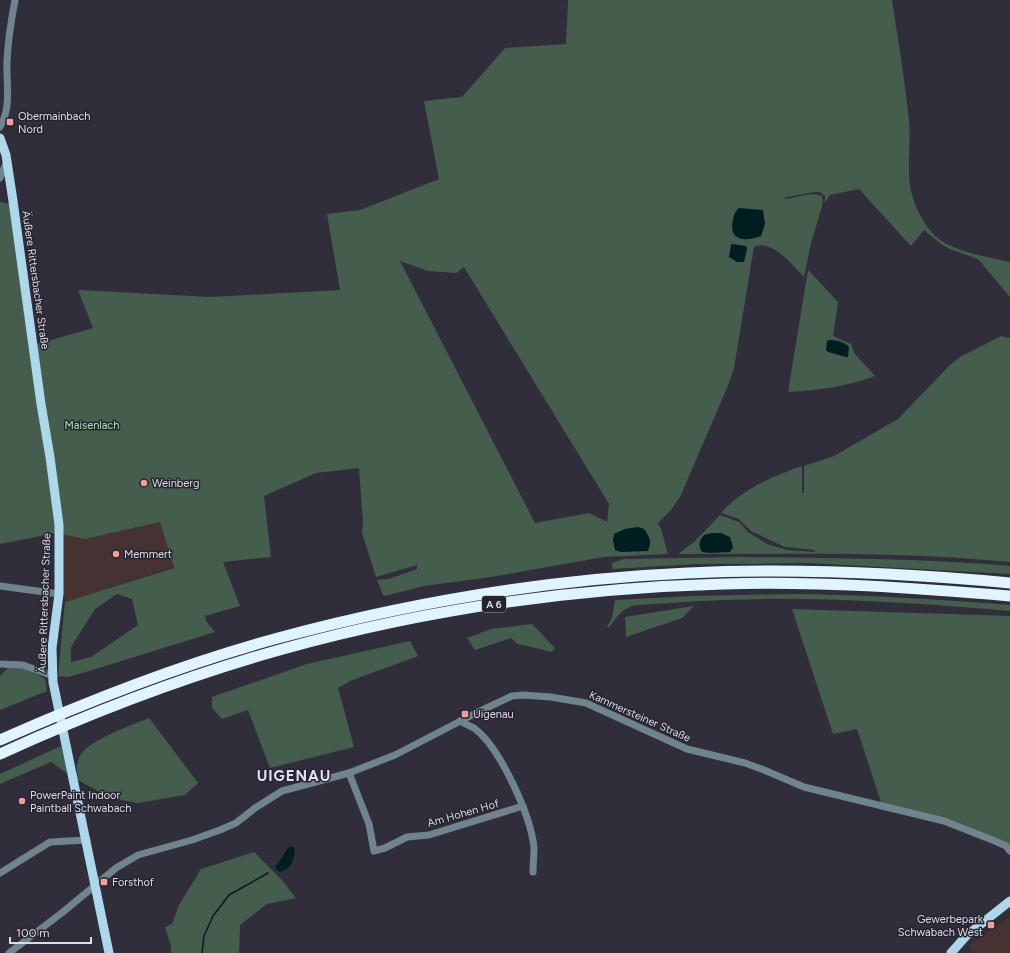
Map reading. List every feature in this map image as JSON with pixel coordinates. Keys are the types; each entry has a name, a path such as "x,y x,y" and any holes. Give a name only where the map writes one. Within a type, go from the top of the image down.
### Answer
{"highway":[{"name":"A 6","path":"0,740 95,699 236,650 345,621 478,595 588,580 687,573 727,572 858,573 958,578 1010,583"},
{"name":"A 6","path":"0,754 47,732 192,677 281,650 393,622 494,604 545,597 636,588 780,583 861,585 1010,596"}],"main road":[{"name":"Äußere Rittersbacher Straße","path":"0,138 7,158 59,525 59,594 52,648 52,676 87,840 109,953"},
{"path":"951,953 966,936 1010,901"},
{"path":"997,912 1010,906"}],"street":[{"path":"0,127 8,107 7,63 9,29 15,0"},
{"path":"0,178 7,158"},
{"path":"0,586 59,594"},
{"path":"0,670 3,664 23,664 52,676"},
{"name":"Kammersteiner Straße","path":"9,953 63,912 116,868 138,855 192,840 236,823 255,808 282,791 349,773 395,755 512,696 538,696 580,701 687,749 745,763 804,787 944,820 1006,846 1010,851"},
{"path":"460,721 474,729 495,751 511,780 523,806 531,831 534,848 533,872"},
{"name":"Am Hohen Hof","path":"349,773 369,824 374,851 385,848 407,836 429,835 523,806"},
{"path":"0,873 50,842 87,840"}],"shaded area":[{"path":"739,208 763,210 765,224 761,236 744,239 735,236 732,227 733,220 734,215"},
{"path":"732,244 746,246 747,249 744,262 737,262 729,257"},
{"path":"835,340 847,345 849,347 848,357 828,352 826,350 827,341"},
{"path":"160,522 174,567 65,602 56,533 85,539"},
{"path":"638,527 644,529 649,537 650,545 648,551 621,552 615,550 613,540 614,534 625,529"},
{"path":"721,533 730,537 733,547 730,552 702,552 700,547 701,539 704,535"},
{"path":"292,846 295,849 292,864 280,872 275,868 288,848"},
{"path":"1010,916 1010,953 972,953 969,946"}],"green space":[{"name":"Maisenlach","path":"568,0 892,0 909,121 910,185 917,208 929,229 940,240 956,248 974,254 1010,262 1010,297 978,259 950,249 941,244 924,230 911,246 859,189 830,195 825,203 825,196 820,192 786,197 784,199 813,194 822,196 823,203 811,243 804,277 782,254 768,247 754,247 734,368 727,388 680,497 671,510 658,523 668,554 604,557 491,577 424,586 385,596 383,595 377,580 388,579 417,569 417,565 376,577 362,533 363,522 359,468 316,473 264,496 271,557 223,562 240,606 205,616 206,621 215,632 86,672 68,677 58,676 65,602 174,568 160,522 85,539 56,533 0,544 0,202 11,204 30,346 93,328 78,290 211,297 340,290 327,214 360,210 439,179 424,101 462,97 505,48 566,44","holes":["400,261 428,271 456,273 464,267 609,504 607,522 589,513 535,523","117,594 132,599 138,625 91,657 71,662 71,647 95,609"]},
{"path":"808,270 838,302 833,336 851,344 855,354 875,376 843,385 788,392"},
{"path":"1001,336 1010,338 1010,562 969,558 886,555 678,554 695,541 720,515 739,522 748,532 767,544 787,550 815,552 814,550 785,547 751,531 739,519 721,513 729,504 758,484 802,466 802,494 804,492 804,466 834,456 898,419 949,366 960,357"},
{"path":"739,557 874,559 976,563 1010,566 1010,574 808,563 696,564 612,569 612,564 614,562 624,559"},
{"path":"795,594 876,596 1010,605 1010,611 856,600 720,600 632,606 623,610 609,628 607,627 612,618 615,600 692,596"},
{"path":"694,606 682,618 626,637 625,617"},
{"path":"792,609 1010,616 1010,845 983,833 881,802 857,729 833,734"},
{"path":"532,624 555,648 552,652 518,644 511,638 475,650 467,638 491,629"},
{"path":"410,641 418,656 350,681 338,688 354,747 270,768 248,710 222,719 212,708 212,697 307,664"},
{"path":"10,666 24,667 45,679 47,691 0,710 0,676"},
{"path":"149,718 198,783 185,795 138,803 111,798 78,780 77,763 83,752 110,734"},
{"path":"61,746 68,774 51,762 0,784 0,774"},
{"path":"254,852 281,879 296,898 267,904 240,925 239,953 171,953 171,946 165,927 172,924 179,905 201,869"}],"waterway":[{"path":"202,953 204,936 213,916 229,895 268,873"}],"place":[{"name":"Obermainbach Nord","path":"10,122"},
{"name":"Weinberg","path":"144,483"},
{"name":"Memmert","path":"116,554"},
{"name":"Uigenau","path":"465,714"},
{"name":"PowerPaint Indoor Paintball Schwabach","path":"22,801"},
{"name":"Forsthof","path":"104,882"},
{"name":"Gewerbepark Schwabach West","path":"991,925"}],"district":[{"name":"UIGENAU","path":"294,776"}]}
